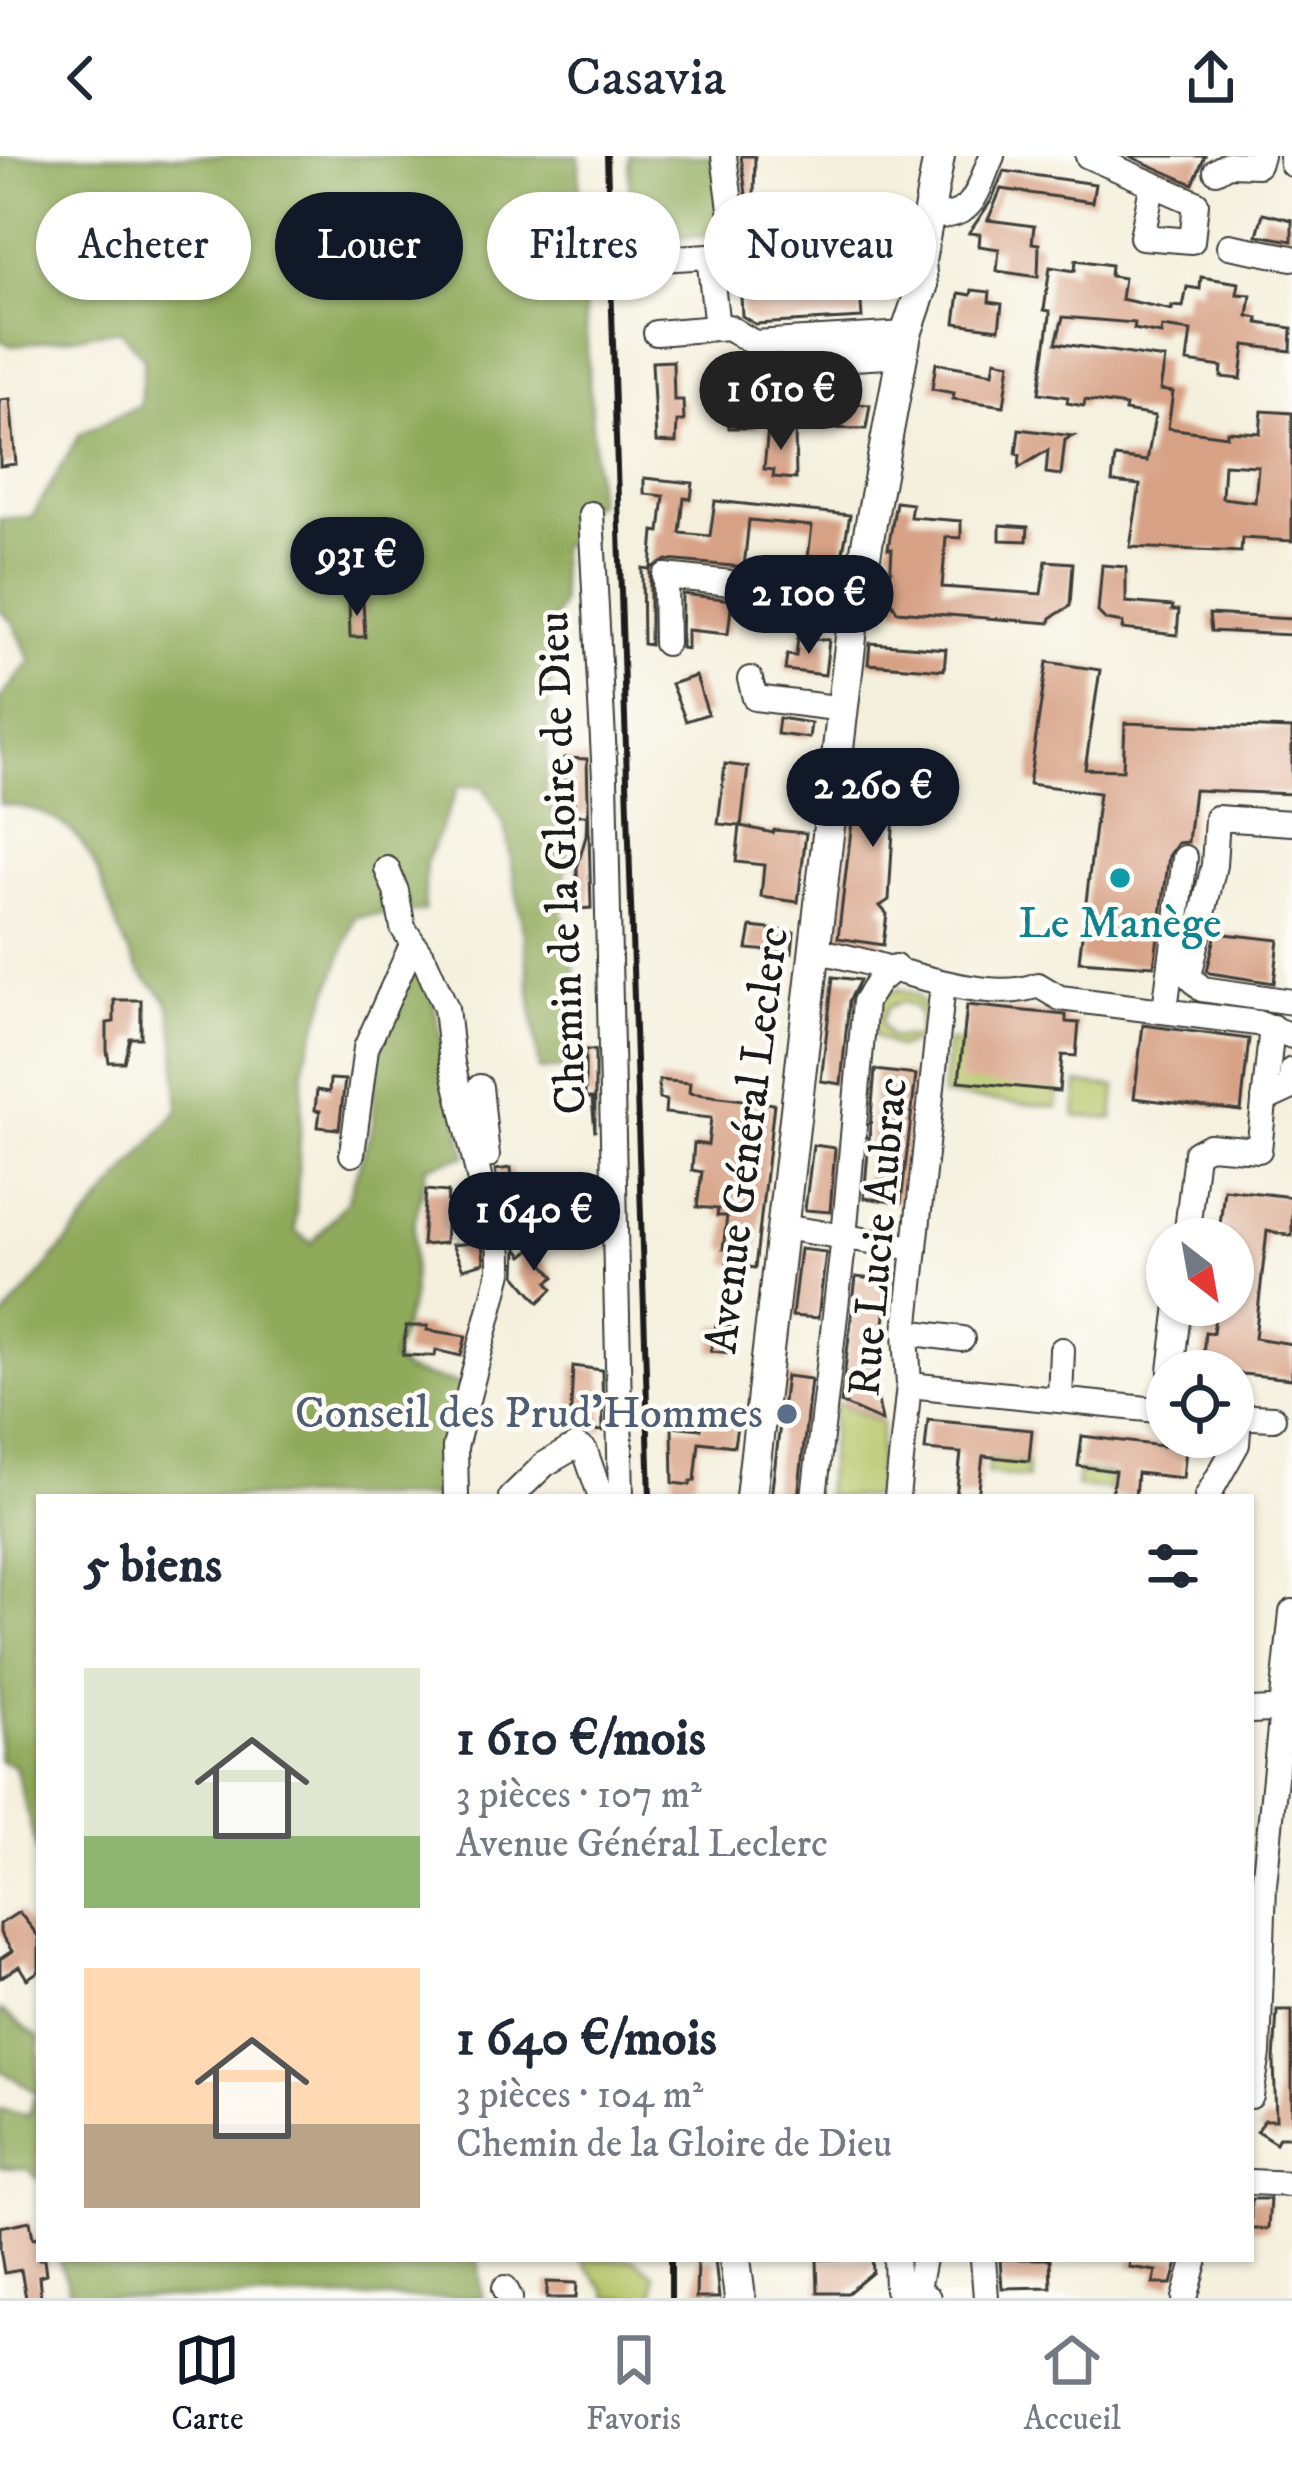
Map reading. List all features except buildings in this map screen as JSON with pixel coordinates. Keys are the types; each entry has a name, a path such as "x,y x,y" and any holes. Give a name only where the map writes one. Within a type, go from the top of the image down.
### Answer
{"main road":[{"name":"Avenue Général Leclerc","path":"932,192 939,156"},
{"name":"Avenue Général Leclerc","path":"751,1494 856,600 904,345 918,300"},
{"path":"735,2262 740,2298"}],"street":[{"path":"724,156 729,192"},
{"path":"936,215 956,215 969,206 992,156"},
{"path":"1088,156 1152,187"},
{"path":"1216,171 1228,164 1258,165 1261,156"},
{"path":"1229,246 1292,257"},
{"path":"680,258 710,256 716,328"},
{"path":"656,333 728,327 754,343 904,345"},
{"path":"788,362 904,345"},
{"name":"Chemin de la Gloire de Dieu","path":"591,514 604,757 621,1494"},
{"path":"666,643 665,576 856,600"},
{"path":"750,679 755,698 844,709"},
{"path":"897,779 921,782 927,789"},
{"path":"1292,823 1217,818 1214,866 1189,976 1202,989 1292,1002"},
{"path":"1165,1009 1186,858"},
{"path":"387,869 399,918 446,1008 452,1063 478,1180 488,1215 497,1227"},
{"path":"352,1154 366,1048 412,945"},
{"path":"816,951 895,967 943,984 1016,991 1038,985 1060,998 1165,1009 1282,1032 1264,1100 1259,1150 1209,1146 1196,1154 1188,1218"},
{"path":"814,1494 865,1002 895,967"},
{"name":"Rue Lucie Aubrac","path":"897,1494 909,1384 906,1332 943,984"},
{"path":"1264,1100 1290,1088 1292,1070"},
{"path":"456,1494 454,1447 500,1272 480,1087"},
{"path":"782,1228 915,1248"},
{"path":"906,1332 962,1339"},
{"path":"1060,1399 1062,1350"},
{"path":"909,1384 1146,1405"},
{"path":"1254,1417 1274,1418"},
{"path":"514,1494 545,1464 576,1446 588,1456 600,1494"},
{"path":"1210,1494 1229,1458"},
{"path":"1254,2049 1258,1865 1287,1710 1292,1623"},
{"path":"1254,1712 1287,1710"},
{"path":"1254,2182 1292,2184"},
{"path":"983,2262 986,2298"},
{"path":"1185,2298 1195,2262"}],"green space":[{"path":"0,156 579,156 579,192 487,192 487,300 584,300 597,502 585,509 585,531 559,547 561,604 553,622 545,792 568,846 562,911 588,1033 568,1068 539,1070 524,936 505,826 483,786 459,786 426,862 424,911 355,917 304,1063 295,1231 312,1243 347,1201 374,1121 371,1065 410,966 427,970 466,1156 427,1166 414,1225 412,1300 392,1360 406,1371 463,1385 448,1494 36,1494 36,1847 15,1766 0,1761 0,1322 179,1109 169,1006 139,970 124,942 94,863 62,823 36,811 0,804 0,699 31,661 13,622 0,611 0,519 32,517 80,434 140,405 144,358 120,330 12,346 0,340"},
{"path":"629,156 719,156 724,192 704,192 704,236 680,238 680,192 629,192"},
{"path":"900,989 917,995 930,1018 922,1038 918,1034 920,1016 913,1005 901,1002 888,1008 881,1022 890,1037 918,1041 897,1048 875,1036 871,1011 884,994"},
{"path":"948,1041 963,1043 1059,1091 1057,1107 942,1096"},
{"path":"1078,1083 1116,1087 1113,1119 1075,1116"},
{"path":"835,1403 882,1422 876,1494 825,1494"},
{"path":"989,1459 1028,1463 1027,1478 987,1474"},
{"path":"1078,1471 1111,1474 1110,1490 1076,1487"},
{"path":"0,2010 36,2036 36,2092 0,2070"},
{"path":"36,2092 36,2177 28,2169 0,2167 0,2109 29,2116"},
{"path":"60,2262 478,2262 483,2298 71,2298"},
{"path":"582,2262 637,2262 654,2274 654,2298 607,2298"}],"railway":[{"path":"607,156 650,1494"},
{"path":"671,2262 671,2298"}],"place":[{"name":"Le Manège","path":"1120,878"},
{"name":"Conseil des Prud'Hommes","path":"787,1414"}]}
